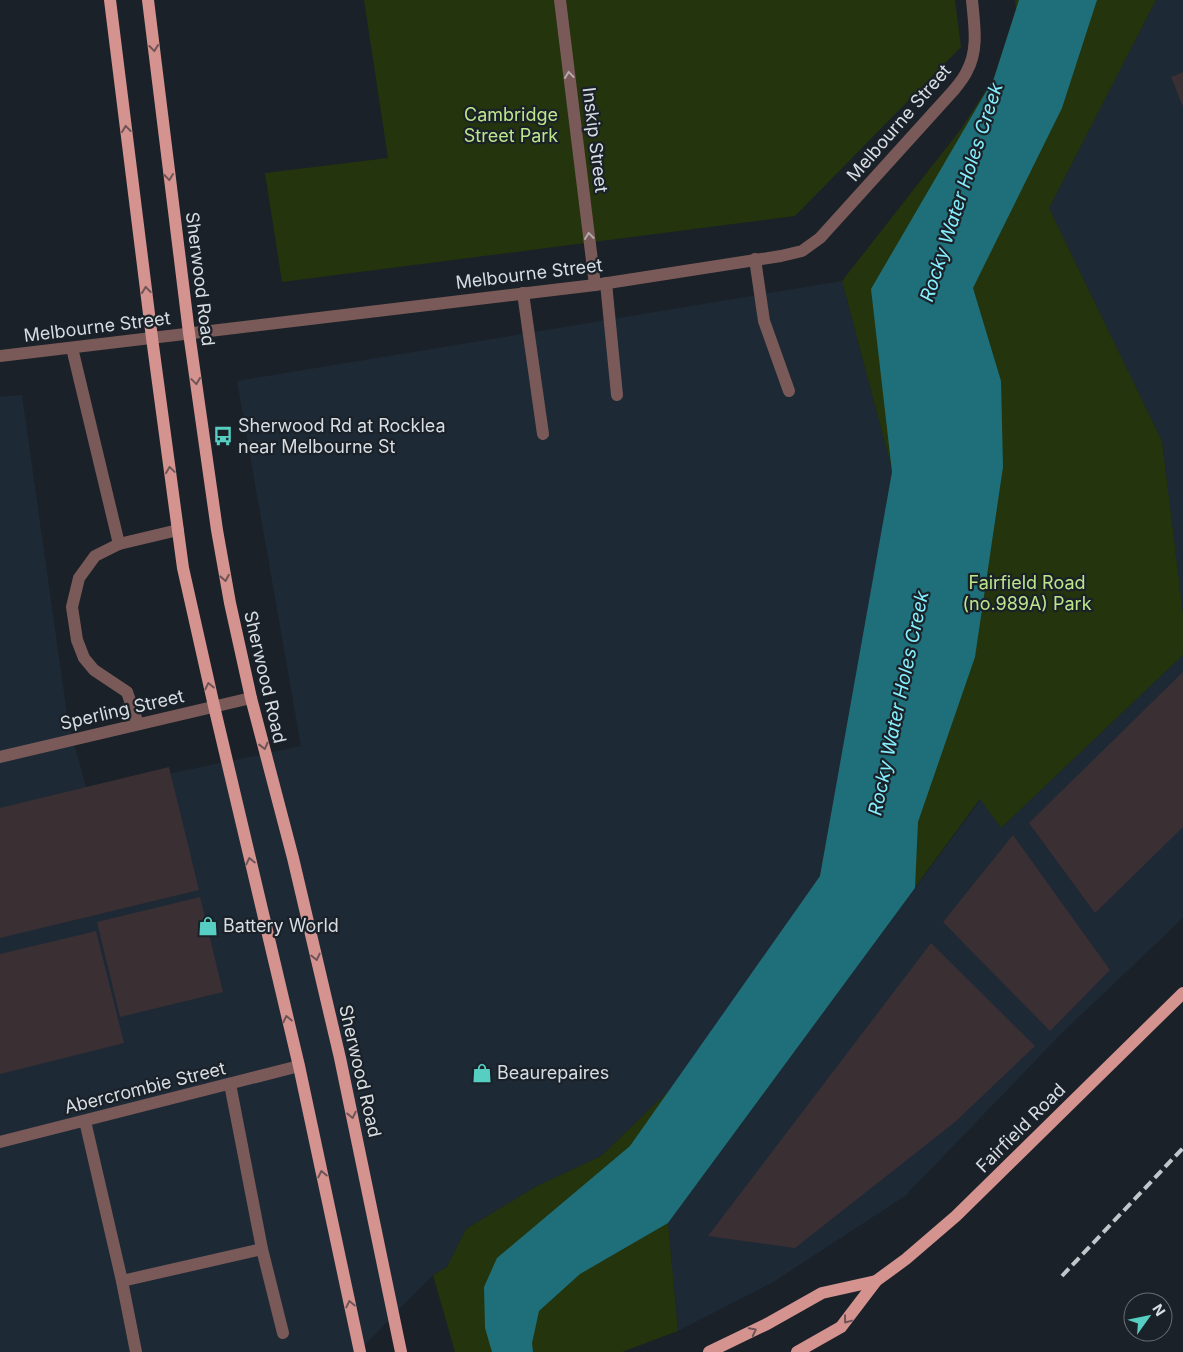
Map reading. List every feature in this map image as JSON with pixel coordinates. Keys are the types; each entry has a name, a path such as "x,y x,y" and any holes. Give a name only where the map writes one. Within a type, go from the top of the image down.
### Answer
{"main road":[{"path":"110,0 183,568 298,1066 360,1352"},
{"name":"Sherwood Road","path":"148,0 189,333 217,530 230,603 251,698 293,858 340,1058 401,1352"},
{"name":"Fairfield Road","path":"797,1352 841,1327 876,1281 906,1259 956,1216 1183,993"},
{"name":"Fairfield Road","path":"709,1352 767,1324 822,1293 876,1281"}],"street":[{"name":"Inskip Street","path":"560,0 617,395"},
{"name":"Melbourne Street","path":"0,356 600,284 802,251 820,238 953,91 967,72 976,43 972,0"},
{"path":"755,259 764,321 789,391"},
{"path":"523,293 543,434"},
{"path":"72,348 119,544"},
{"path":"138,724 127,692 94,670 84,658 77,640 72,607 79,578 95,556 119,544 178,530"},
{"name":"Sperling Street","path":"0,757 251,698"},
{"name":"Abercrombie Street","path":"0,1142 85,1122 298,1066"},
{"path":"230,1084 262,1249 283,1333"},
{"path":"85,1122 136,1352"},
{"path":"122,1282 262,1249"}],"shaded area":[{"path":"1156,0 1183,0 1183,614 1162,441 1049,208"},
{"path":"842,281 894,477 820,876 680,1080 601,1156 537,1186 466,1229 447,1267 433,1275 358,1352 0,1352 0,397 22,395 68,721 87,791 301,746 237,381"},
{"path":"1183,655 1183,918 1063,1032 905,1196 775,1281 678,1331 668,1223 981,799 1002,827"}],"green space":[{"name":"Cambridge Street Park","path":"364,0 955,0 961,47 795,216 282,282 265,173 388,158"},
{"name":"Fairfield Road (no.989A) Park","path":"1015,0 1156,0 1049,208 1162,441 1183,614 1183,655 1001,828 980,799 668,1223 678,1331 622,1352 455,1352 433,1275 447,1267 466,1229 537,1186 601,1156 680,1080 820,876 894,477 842,281 961,129 994,78 1016,9"}],"water":[{"name":"Rocky Water Holes Creek","path":"1019,0 1097,0 1062,108 973,288 1001,381 1003,467 975,657 918,822 915,888 668,1223 580,1274 539,1311 532,1343 533,1352 492,1352 485,1328 484,1287 497,1258 630,1146 820,876 892,472 871,289 994,78"}],"building":[{"path":"1183,72 1183,107 1171,77"},
{"path":"1183,672 1183,827 1095,913 1029,823"},
{"path":"169,767 199,890 0,938 0,808"},
{"path":"1013,835 1110,970 1050,1031 943,922"},
{"path":"200,897 223,992 120,1017 97,922"},
{"path":"96,931 124,1043 0,1074 0,954"},
{"path":"931,943 1035,1046 955,1122 795,1248 708,1236"}],"railway":[{"path":"1062,1276 1183,1148"}],"place":[{"name":"Sherwood Rd at Rocklea near Melbourne St","path":"223,436"},
{"name":"Battery World","path":"208,926"},
{"name":"Beaurepaires","path":"482,1073"}]}
